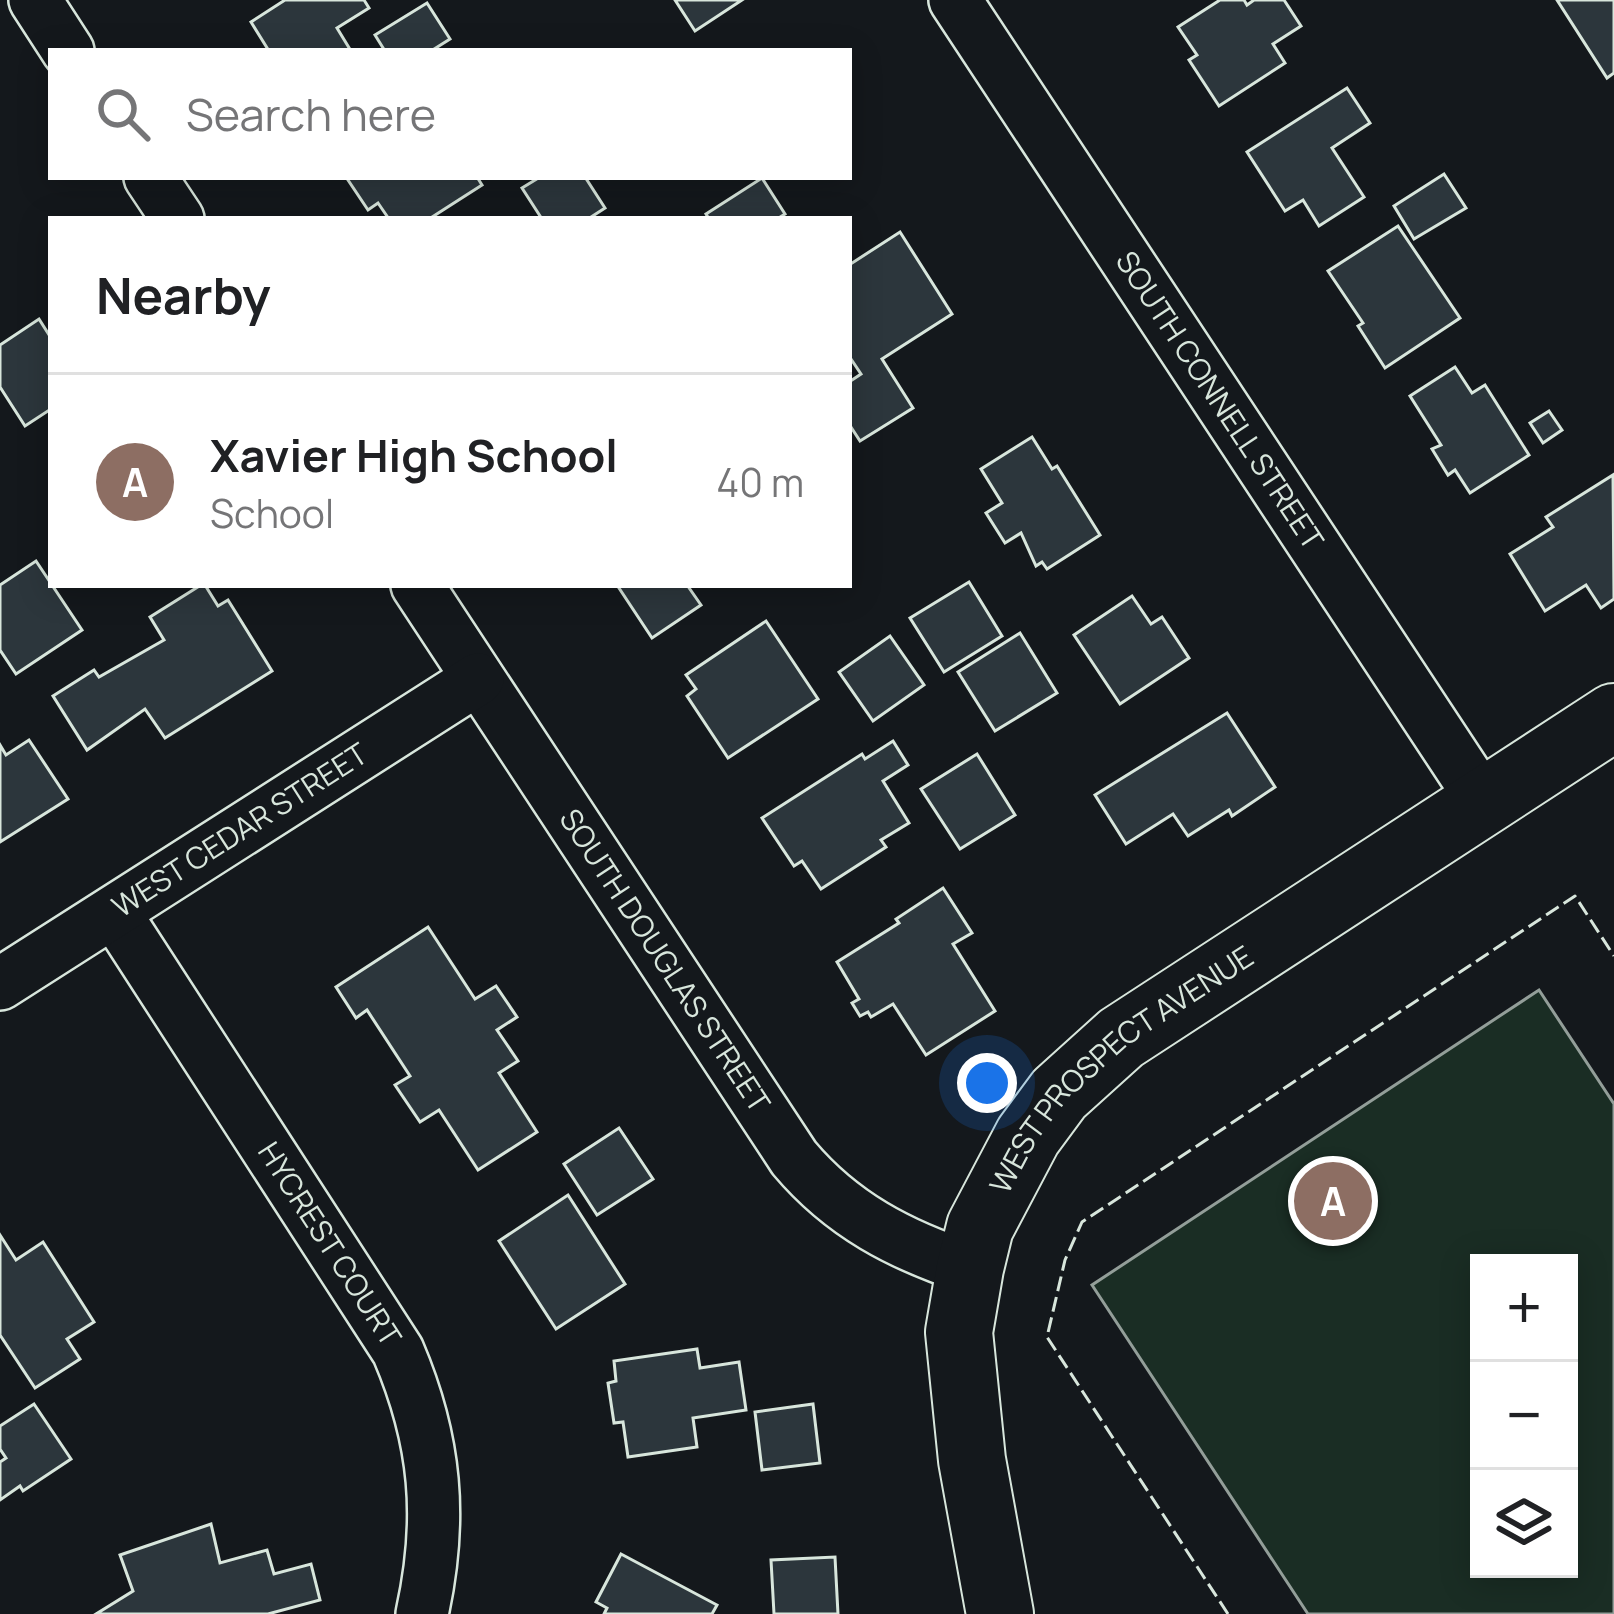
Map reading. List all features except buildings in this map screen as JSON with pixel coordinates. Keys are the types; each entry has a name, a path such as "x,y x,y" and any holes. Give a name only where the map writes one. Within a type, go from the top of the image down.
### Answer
{"main road":[{"name":"WEST PROSPECT AVENUE","path":"1000,1614 972,1460 958,1332 980,1227 1018,1152 1059,1094 1159,1011 1614,717"}],"street":[{"path":"35,0 66,48"},
{"name":"SOUTH CONNELL STREET","path":"955,0 1483,801"},
{"path":"152,180 176,216"},
{"name":"SOUTH DOUGLAS STREET","path":"419,588 812,1179 832,1199 895,1239 970,1268"},
{"name":"WEST CEDAR STREET","path":"0,984 478,679"},
{"name":"HYCREST COURT","path":"113,912 398,1351 419,1401 430,1450 434,1561 422,1614"}],"green space":[{"path":"1539,990 1614,1104 1614,1614 1308,1614 1092,1285"}],"fence":[{"path":"1228,1614 1047,1337 1065,1260 1082,1222 1575,896 1614,956"}],"place":[{"name":"Xavier High School","path":"1333,1201"}]}
